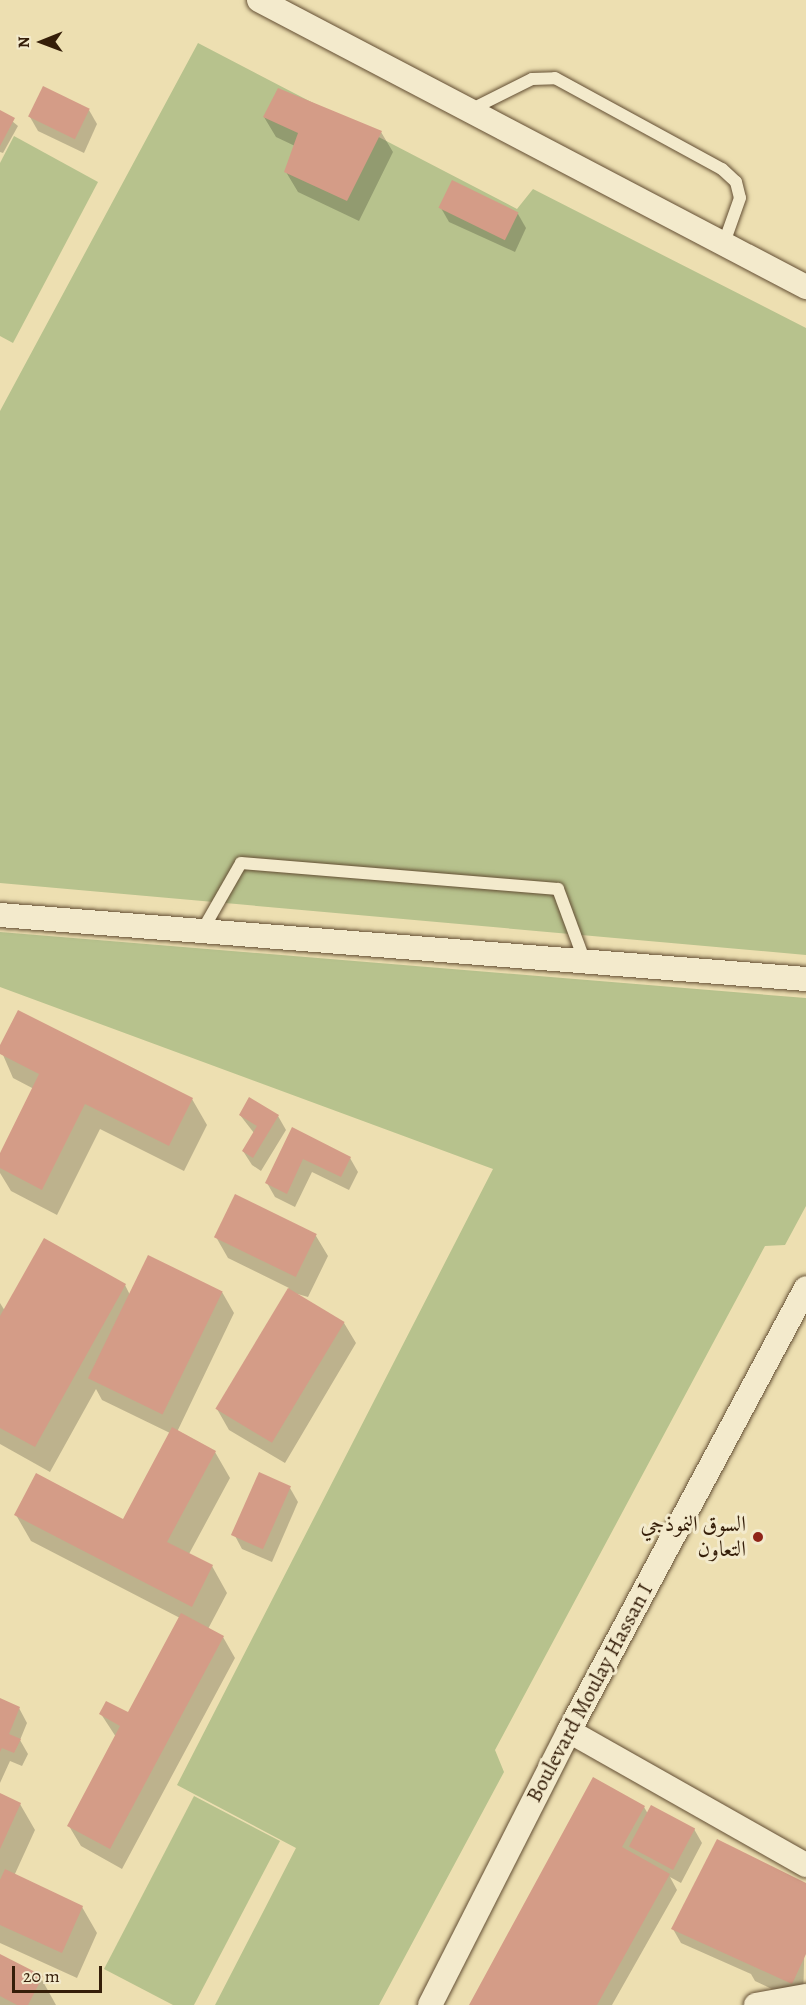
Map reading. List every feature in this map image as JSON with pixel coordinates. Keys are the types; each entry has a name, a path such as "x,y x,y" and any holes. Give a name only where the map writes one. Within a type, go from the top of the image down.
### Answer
{"street":[{"path":"259,0 806,286"},
{"path":"0,915 806,979"},
{"name":"Boulevard Moulay Hassan I","path":"430,2005 569,1731 804,1298"},
{"path":"569,1731 806,1865"},
{"path":"756,2005 806,1996"}],"lane":[{"path":"470,110 532,79 555,78 722,169 736,182 740,198 724,243"},
{"path":"202,931 241,863 558,889 585,962"}],"green space":[{"path":"198,43 517,209 533,189 806,328 806,955 0,883 0,411"},
{"path":"14,136 98,182 13,343 0,336 0,163"},
{"path":"0,932 806,998 806,1206 785,1245 765,1246 495,1750 504,1772 379,2005 215,2005 296,1848 177,1785 493,1169 0,987"},
{"path":"194,1796 280,1841 194,2005 173,2005 104,1969"}],"building":[{"path":"43,86 90,109 75,139 28,117"},
{"path":"278,88 382,131 347,201 284,172 298,133 263,117"},
{"path":"0,110 15,118 0,146"},
{"path":"452,180 519,212 505,240 438,208"},
{"path":"18,1010 193,1098 169,1146 85,1104 42,1190 0,1168 0,1153 39,1074 0,1054 0,1045"},
{"path":"249,1097 279,1115 253,1158 242,1151 257,1126 239,1115"},
{"path":"292,1127 351,1157 341,1177 303,1159 287,1194 265,1183"},
{"path":"235,1194 317,1234 296,1277 214,1237"},
{"path":"44,1238 126,1284 35,1447 0,1428 0,1316"},
{"path":"148,1255 223,1291 163,1415 88,1378"},
{"path":"288,1288 345,1322 272,1443 215,1409"},
{"path":"172,1427 216,1451 167,1542 213,1565 192,1607 14,1515 36,1473 123,1519"},
{"path":"259,1472 291,1486 263,1549 231,1535"},
{"path":"181,1613 224,1636 110,1849 67,1826 120,1726 99,1714 106,1701 128,1712"},
{"path":"0,1698 20,1707 9,1734 21,1739 14,1753 2,1748 0,1752"},
{"path":"593,1777 645,1806 622,1847 670,1874 597,2005 469,2005"},
{"path":"0,1793 21,1803 0,1849"},
{"path":"651,1805 695,1828 673,1870 629,1846"},
{"path":"717,1839 806,1883 806,1954 792,1984 671,1929"},
{"path":"5,1869 83,1906 62,1953 0,1925 0,1880"},
{"path":"0,1954 43,1976 28,2005 17,2005 0,1996"}],"place":[{"name":"السوق النموذجي التعاون","path":"758,1537"}]}
